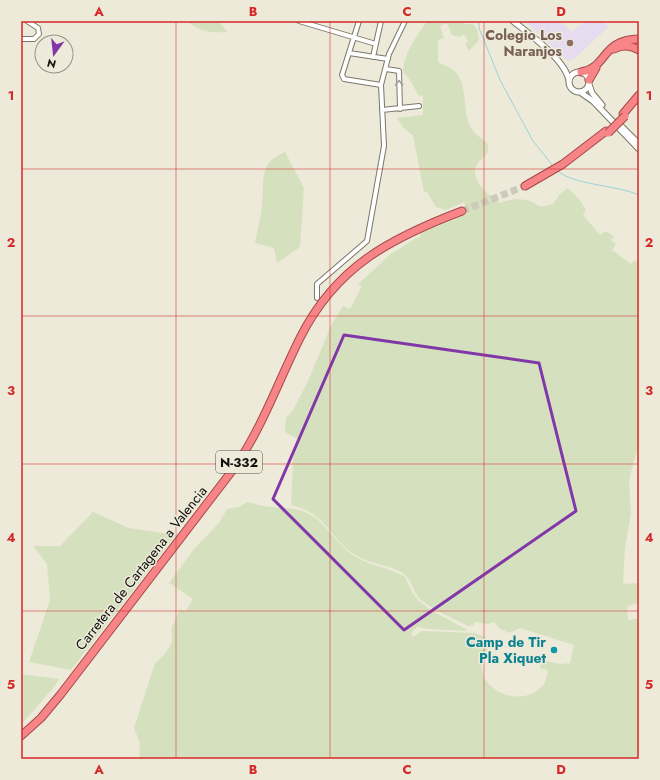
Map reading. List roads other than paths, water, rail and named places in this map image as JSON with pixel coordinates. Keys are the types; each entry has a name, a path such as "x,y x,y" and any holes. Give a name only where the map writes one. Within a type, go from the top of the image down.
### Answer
{"highway":[{"path":"579,72 594,67 616,44 628,40 639,39"},
{"path":"589,82 597,67 612,50 624,46 639,50"},
{"path":"624,115 639,95"},
{"path":"525,186 548,173 554,173 585,151 607,132 639,99"},
{"name":"Carretera de Cartagena a Valencia","path":"21,736 40,718 61,694 235,467 259,429 301,336 313,316 332,290 351,271 382,247 412,231 462,211"}],"street":[{"path":"21,39 34,39 39,34 38,28 27,21"},
{"path":"299,21 376,44"},
{"path":"359,21 342,75 344,79 381,85"},
{"path":"373,57 381,21"},
{"path":"317,298 317,284 367,241 384,146 381,85 388,59 405,21"},
{"path":"513,21 561,64 568,73 572,89 580,92 596,104 639,144"},
{"path":"349,53 388,59"},
{"path":"561,64 586,75 599,102 639,144"},
{"path":"386,69 399,71 400,109"},
{"path":"569,81 572,75 579,72"},
{"path":"580,92 586,89 589,82"},
{"path":"596,104 639,149"},
{"path":"382,110 419,106"},
{"path":"628,133 639,137"}],"waterway":[{"path":"479,21 479,28 500,80 533,141 553,166"},
{"path":"558,171 565,176 584,182 619,189 639,195"}],"tunnel":[{"path":"462,211 525,186"}],"place":[{"name":"Colegio Los Naranjos","path":"570,43"},
{"name":"Camp de Tir Pla Xiquet","path":"554,650"}]}
